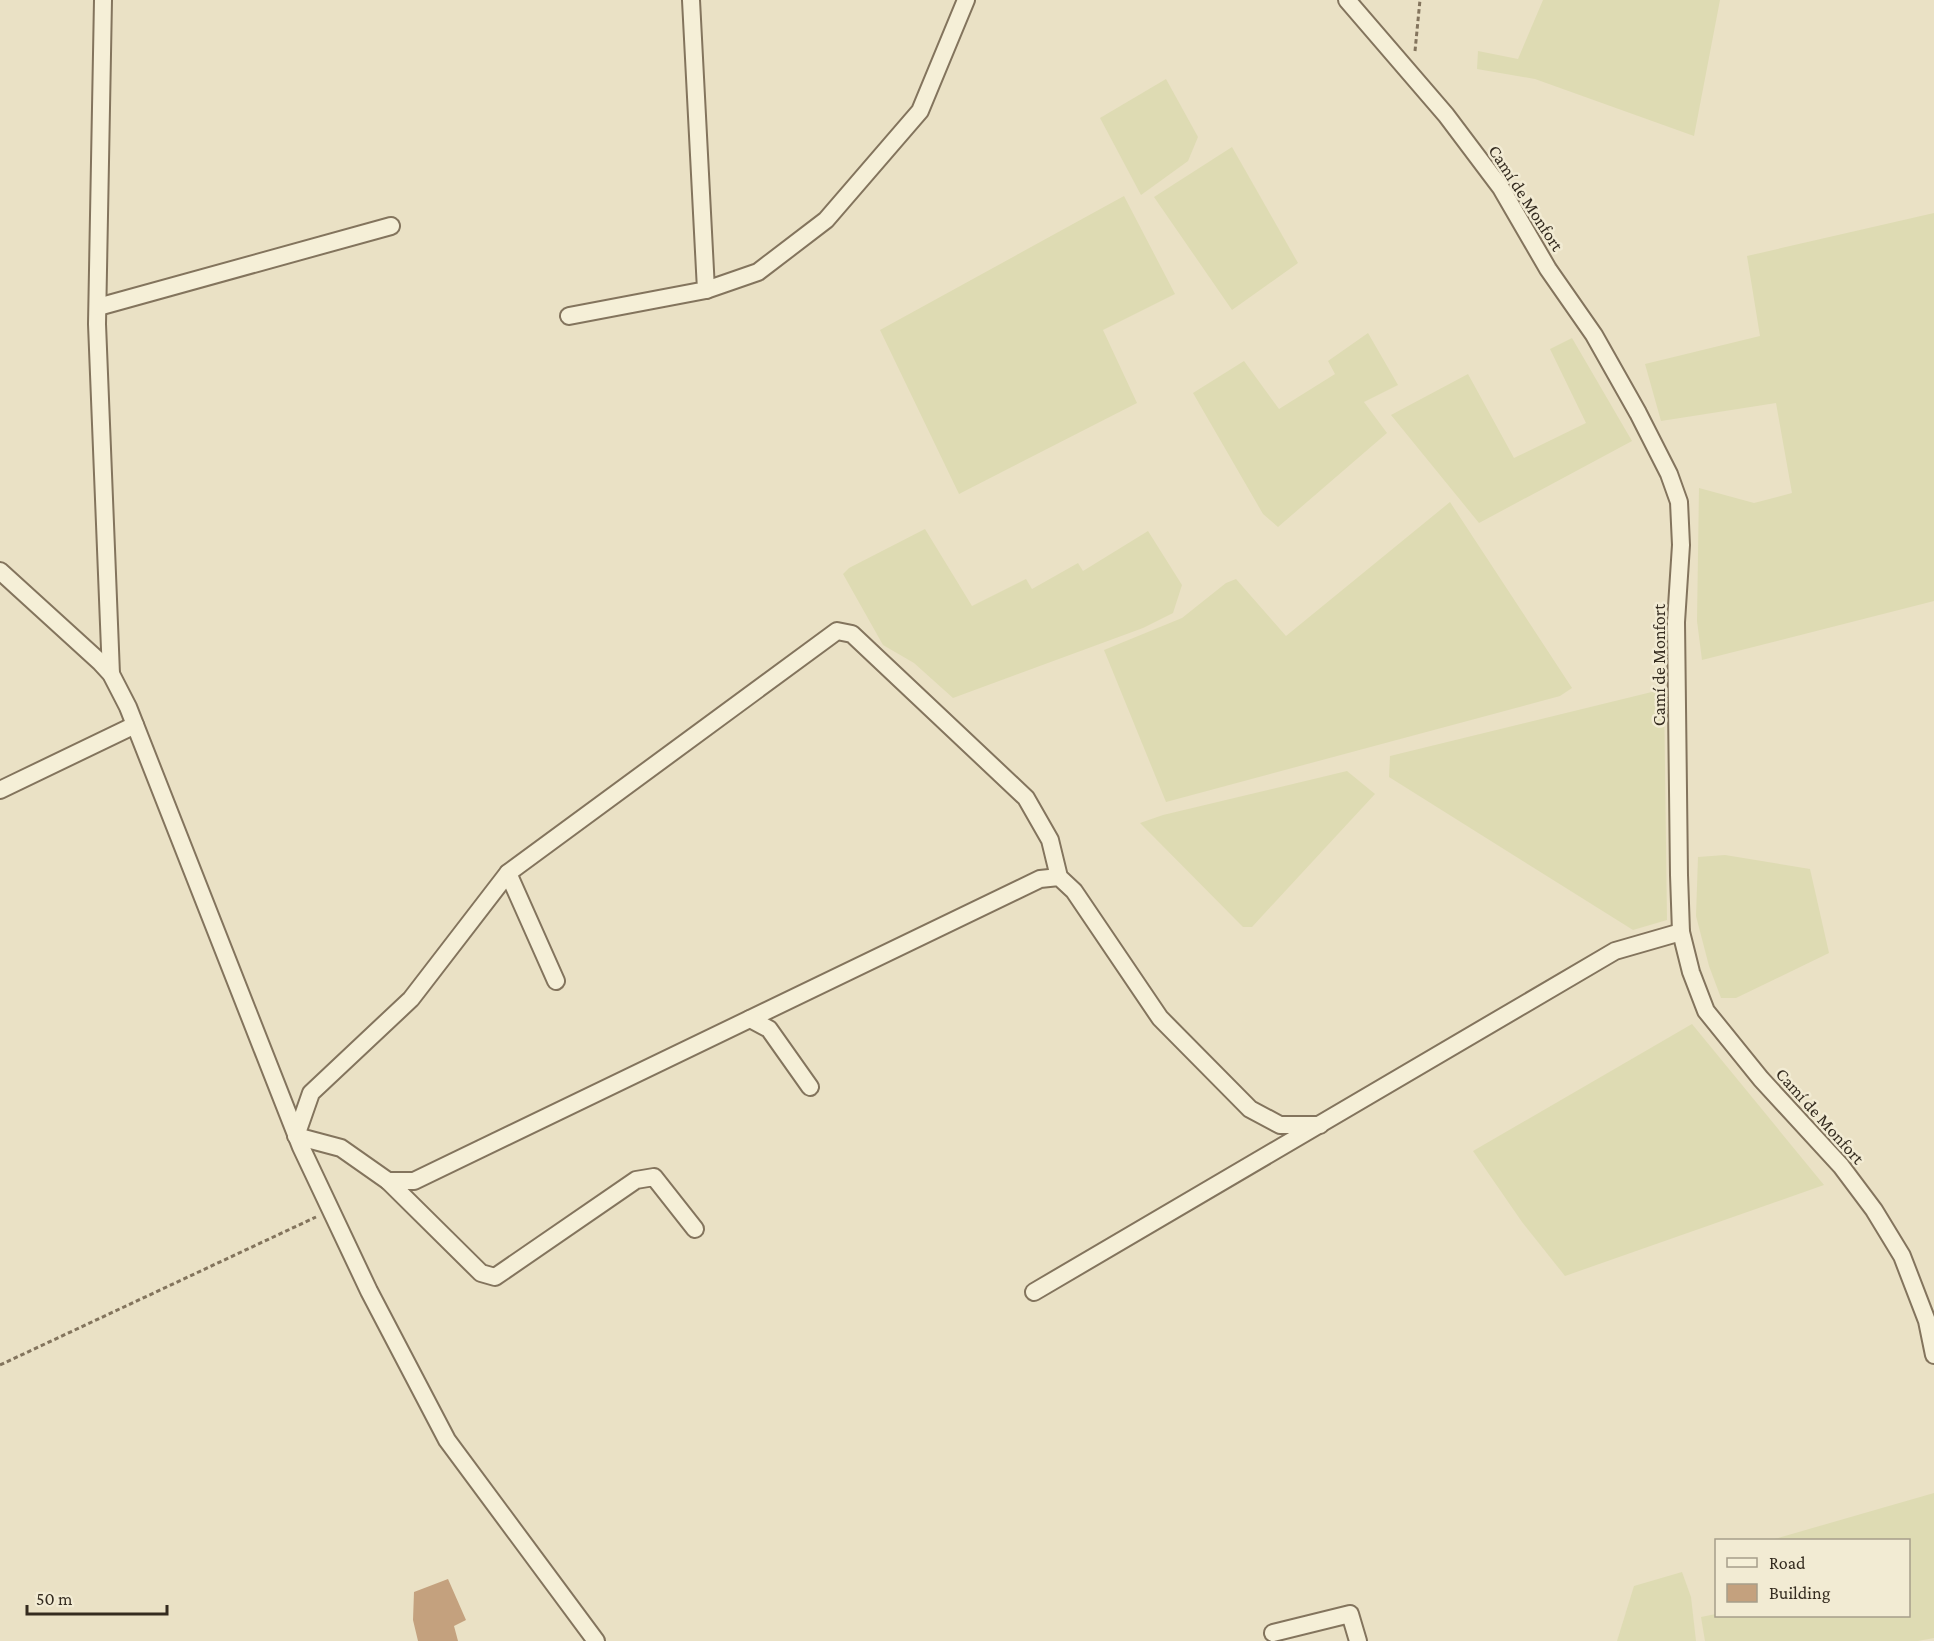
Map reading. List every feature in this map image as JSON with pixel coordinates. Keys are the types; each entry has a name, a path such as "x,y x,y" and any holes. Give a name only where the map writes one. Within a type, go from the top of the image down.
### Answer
{"street":[{"path":"103,0 98,307 111,674"},
{"path":"691,0 706,290"},
{"path":"569,316 706,290 758,272 826,220 920,111 966,0"},
{"name":"Camí de Monfort","path":"1347,0 1446,115 1501,188 1548,269 1594,335 1669,474 1679,502 1682,545 1676,622 1681,932 1696,990 1706,1011 1761,1079 1841,1166 1874,1210 1902,1256 1927,1321 1934,1355"},
{"path":"98,307 391,226"},
{"path":"0,571 111,674 128,707 296,1136 399,1351 447,1440 596,1641"},
{"path":"296,1136 311,1093 411,999 508,873 837,631 852,634 1026,798 1050,840 1059,877 1074,891 1160,1018 1250,1109 1280,1125 1320,1125"},
{"path":"0,790 135,725"},
{"path":"508,873 556,981"},
{"path":"388,1181 414,1181 1040,879 1059,877"},
{"path":"1034,1292 1615,951 1681,932"},
{"path":"750,1019 769,1029 810,1087"},
{"path":"296,1136 341,1148 388,1181 481,1273 495,1276 636,1180 654,1177 695,1229"},
{"path":"1273,1633 1350,1614 1358,1641"}],"path":[{"path":"1413,77 1420,0"},
{"path":"0,1365 330,1210"}],"shaded area":[{"path":"1543,0 1720,0 1694,136 1535,79 1477,69 1478,51 1518,59"},
{"path":"1166,79 1198,137 1188,161 1141,195 1100,118"},
{"path":"1232,147 1298,263 1232,310 1154,197"},
{"path":"1124,196 1175,294 1103,330 1137,403 959,494 880,330"},
{"path":"1934,213 1934,601 1702,660 1697,621 1699,488 1754,503 1792,493 1776,403 1661,421 1645,364 1760,336 1747,256"},
{"path":"1368,333 1398,385 1364,402 1387,433 1278,527 1263,514 1193,393 1244,361 1279,409 1335,374 1328,361"},
{"path":"1572,338 1632,441 1479,523 1391,415 1468,374 1514,458 1586,423 1550,349"},
{"path":"1450,502 1572,688 1560,696 1166,802 1104,650 1182,618 1226,583 1236,579 1286,636"},
{"path":"925,529 972,606 1026,579 1032,589 1078,563 1083,571 1148,531 1182,585 1173,613 1143,628 953,698 914,663 883,645 843,574 849,568"},
{"path":"1664,689 1667,920 1633,930 1389,777 1390,756"},
{"path":"1347,771 1375,794 1252,927 1243,927 1140,823 1163,815"},
{"path":"1725,855 1810,869 1829,953 1736,998 1721,998 1709,966 1696,916 1698,857"},
{"path":"1692,1024 1824,1185 1565,1276 1522,1222 1473,1151"},
{"path":"1934,1493 1934,1638 1918,1641 1705,1641 1701,1617 1715,1614 1715,1617 1910,1617 1910,1539 1774,1539"},
{"path":"1682,1572 1691,1597 1696,1641 1617,1641 1634,1586"}],"building":[{"path":"448,1579 466,1620 454,1626 458,1641 418,1641 413,1620 414,1592"}]}
